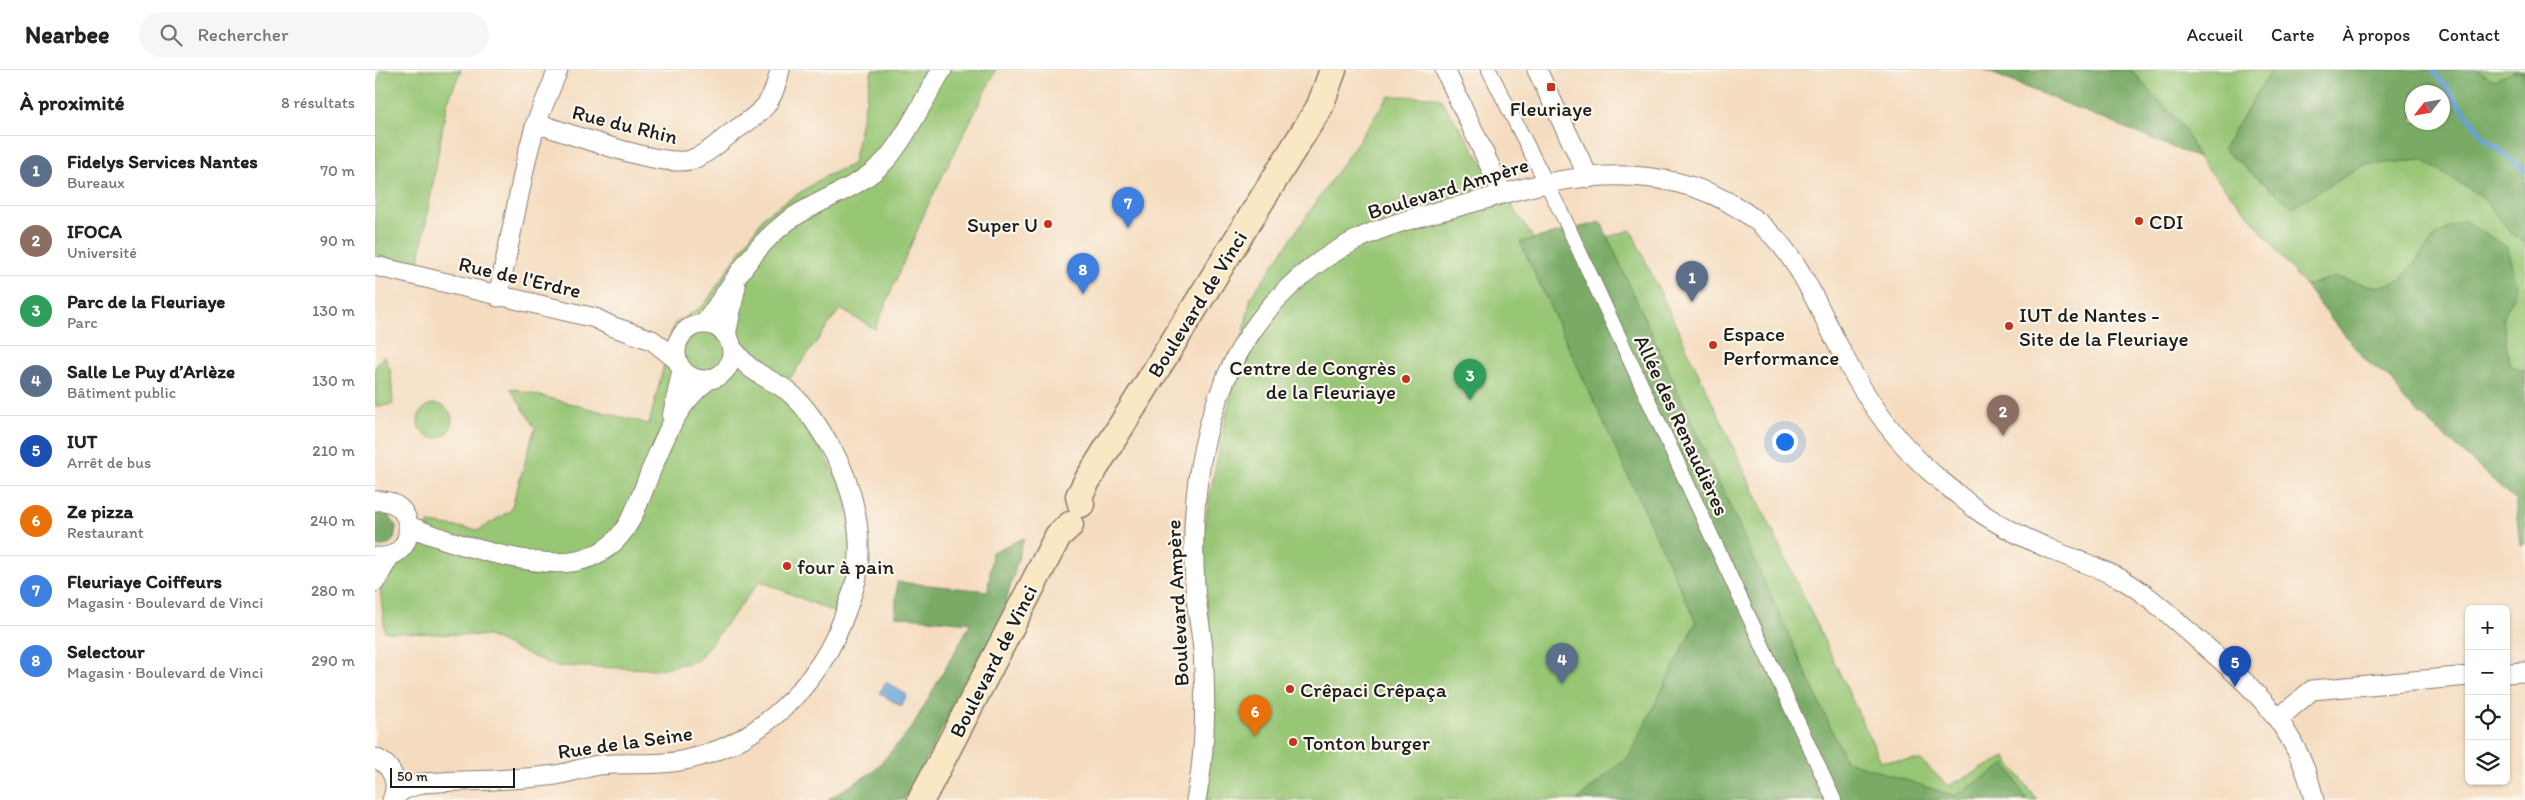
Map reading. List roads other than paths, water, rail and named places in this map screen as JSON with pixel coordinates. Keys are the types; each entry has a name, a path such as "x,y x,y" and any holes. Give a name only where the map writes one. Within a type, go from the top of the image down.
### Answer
{"main road":[{"name":"Boulevard de Vinci","path":"1320,106 1333,70"},
{"name":"Boulevard de Vinci","path":"921,800 1057,536 1075,515 1079,496 1087,481 1320,106 1353,70"}],"street":[{"name":"Rue du Rhin","path":"497,297 536,123 558,70"},
{"name":"Rue du Rhin","path":"536,123 662,161 689,160 703,154 763,110 775,90 780,70"},
{"path":"919,106 930,70"},
{"path":"704,324 754,254 783,224 802,211 859,181 884,162 895,148 942,70"},
{"path":"1445,70 1503,194"},
{"name":"Allée des Renaudières","path":"1489,70 1563,216 1834,800"},
{"path":"1537,70 1589,178"},
{"name":"Boulevard Ampère","path":"1196,800 1203,750 1204,694 1203,650 1195,589 1194,523 1201,463 1210,416 1226,376 1243,345 1287,288 1334,253 1356,240 1398,223 1545,183 1612,175 1671,179 1704,189 1732,204 1758,222 1777,239 1792,258 1813,294 1842,353 1871,403 1901,441 1932,473 1979,512 2051,550 2123,580 2199,641 2250,687 2279,718 2308,773 2314,800"},
{"name":"Rue de l'Erdre","path":"375,266 497,297 595,318 611,326 652,340 680,365"},
{"path":"725,372 732,357 729,341 738,277"},
{"path":"409,526 454,544 536,561 577,562 593,556 609,546 631,517 672,420 680,365 677,345 683,334 695,326 713,325 729,341"},
{"name":"Rue de l'Erdre","path":"652,340 683,334"},
{"name":"Rue de la Seine","path":"393,799 403,790 422,783 557,775 597,766 681,761 718,749 753,730 787,704 803,688 833,642 850,601 859,563 857,528 850,489 825,437 790,393 753,371 729,341"},
{"path":"680,365 689,376 708,380"},
{"path":"672,420 690,396 708,380 725,372 753,371"},
{"path":"375,501 385,501 394,504 406,516 409,526 408,537 389,553 375,582"},
{"path":"389,553 454,544"},
{"path":"2510,673 2525,672"},
{"path":"2279,718 2312,690 2465,676"},
{"path":"377,756 394,775 396,783 393,799"},
{"name":"Rue de la Seine","path":"394,775 422,783"}],"water":[{"path":"886,682 907,695 901,706 879,693"}],"waterway":[{"path":"2433,70 2484,137 2525,171"}],"place":[{"name":"Fleuriaye","path":"1551,87"},
{"name":"CDI","path":"2139,221"},
{"name":"Super U","path":"1048,224"},
{"name":"Fleuriaye Coiffeurs","path":"1128,228"},
{"name":"Selectour","path":"1083,294"},
{"name":"Fidelys Services Nantes","path":"1692,302"},
{"name":"IUT de Nantes - Site de la Fleuriaye","path":"2009,326"},
{"name":"Espace Performance","path":"1713,345"},
{"name":"Centre de Congrès de la Fleuriaye","path":"1406,379"},
{"name":"Parc de la Fleuriaye","path":"1470,400"},
{"name":"IFOCA","path":"2003,436"},
{"name":"four à pain","path":"787,566"},
{"name":"Salle Le Puy d’Arlèze","path":"1562,684"},
{"name":"IUT","path":"2235,687"},
{"name":"Crêpaci Crêpaça","path":"1290,689"},
{"name":"Ze pizza","path":"1255,736"},
{"name":"Tonton burger","path":"1293,742"}]}
